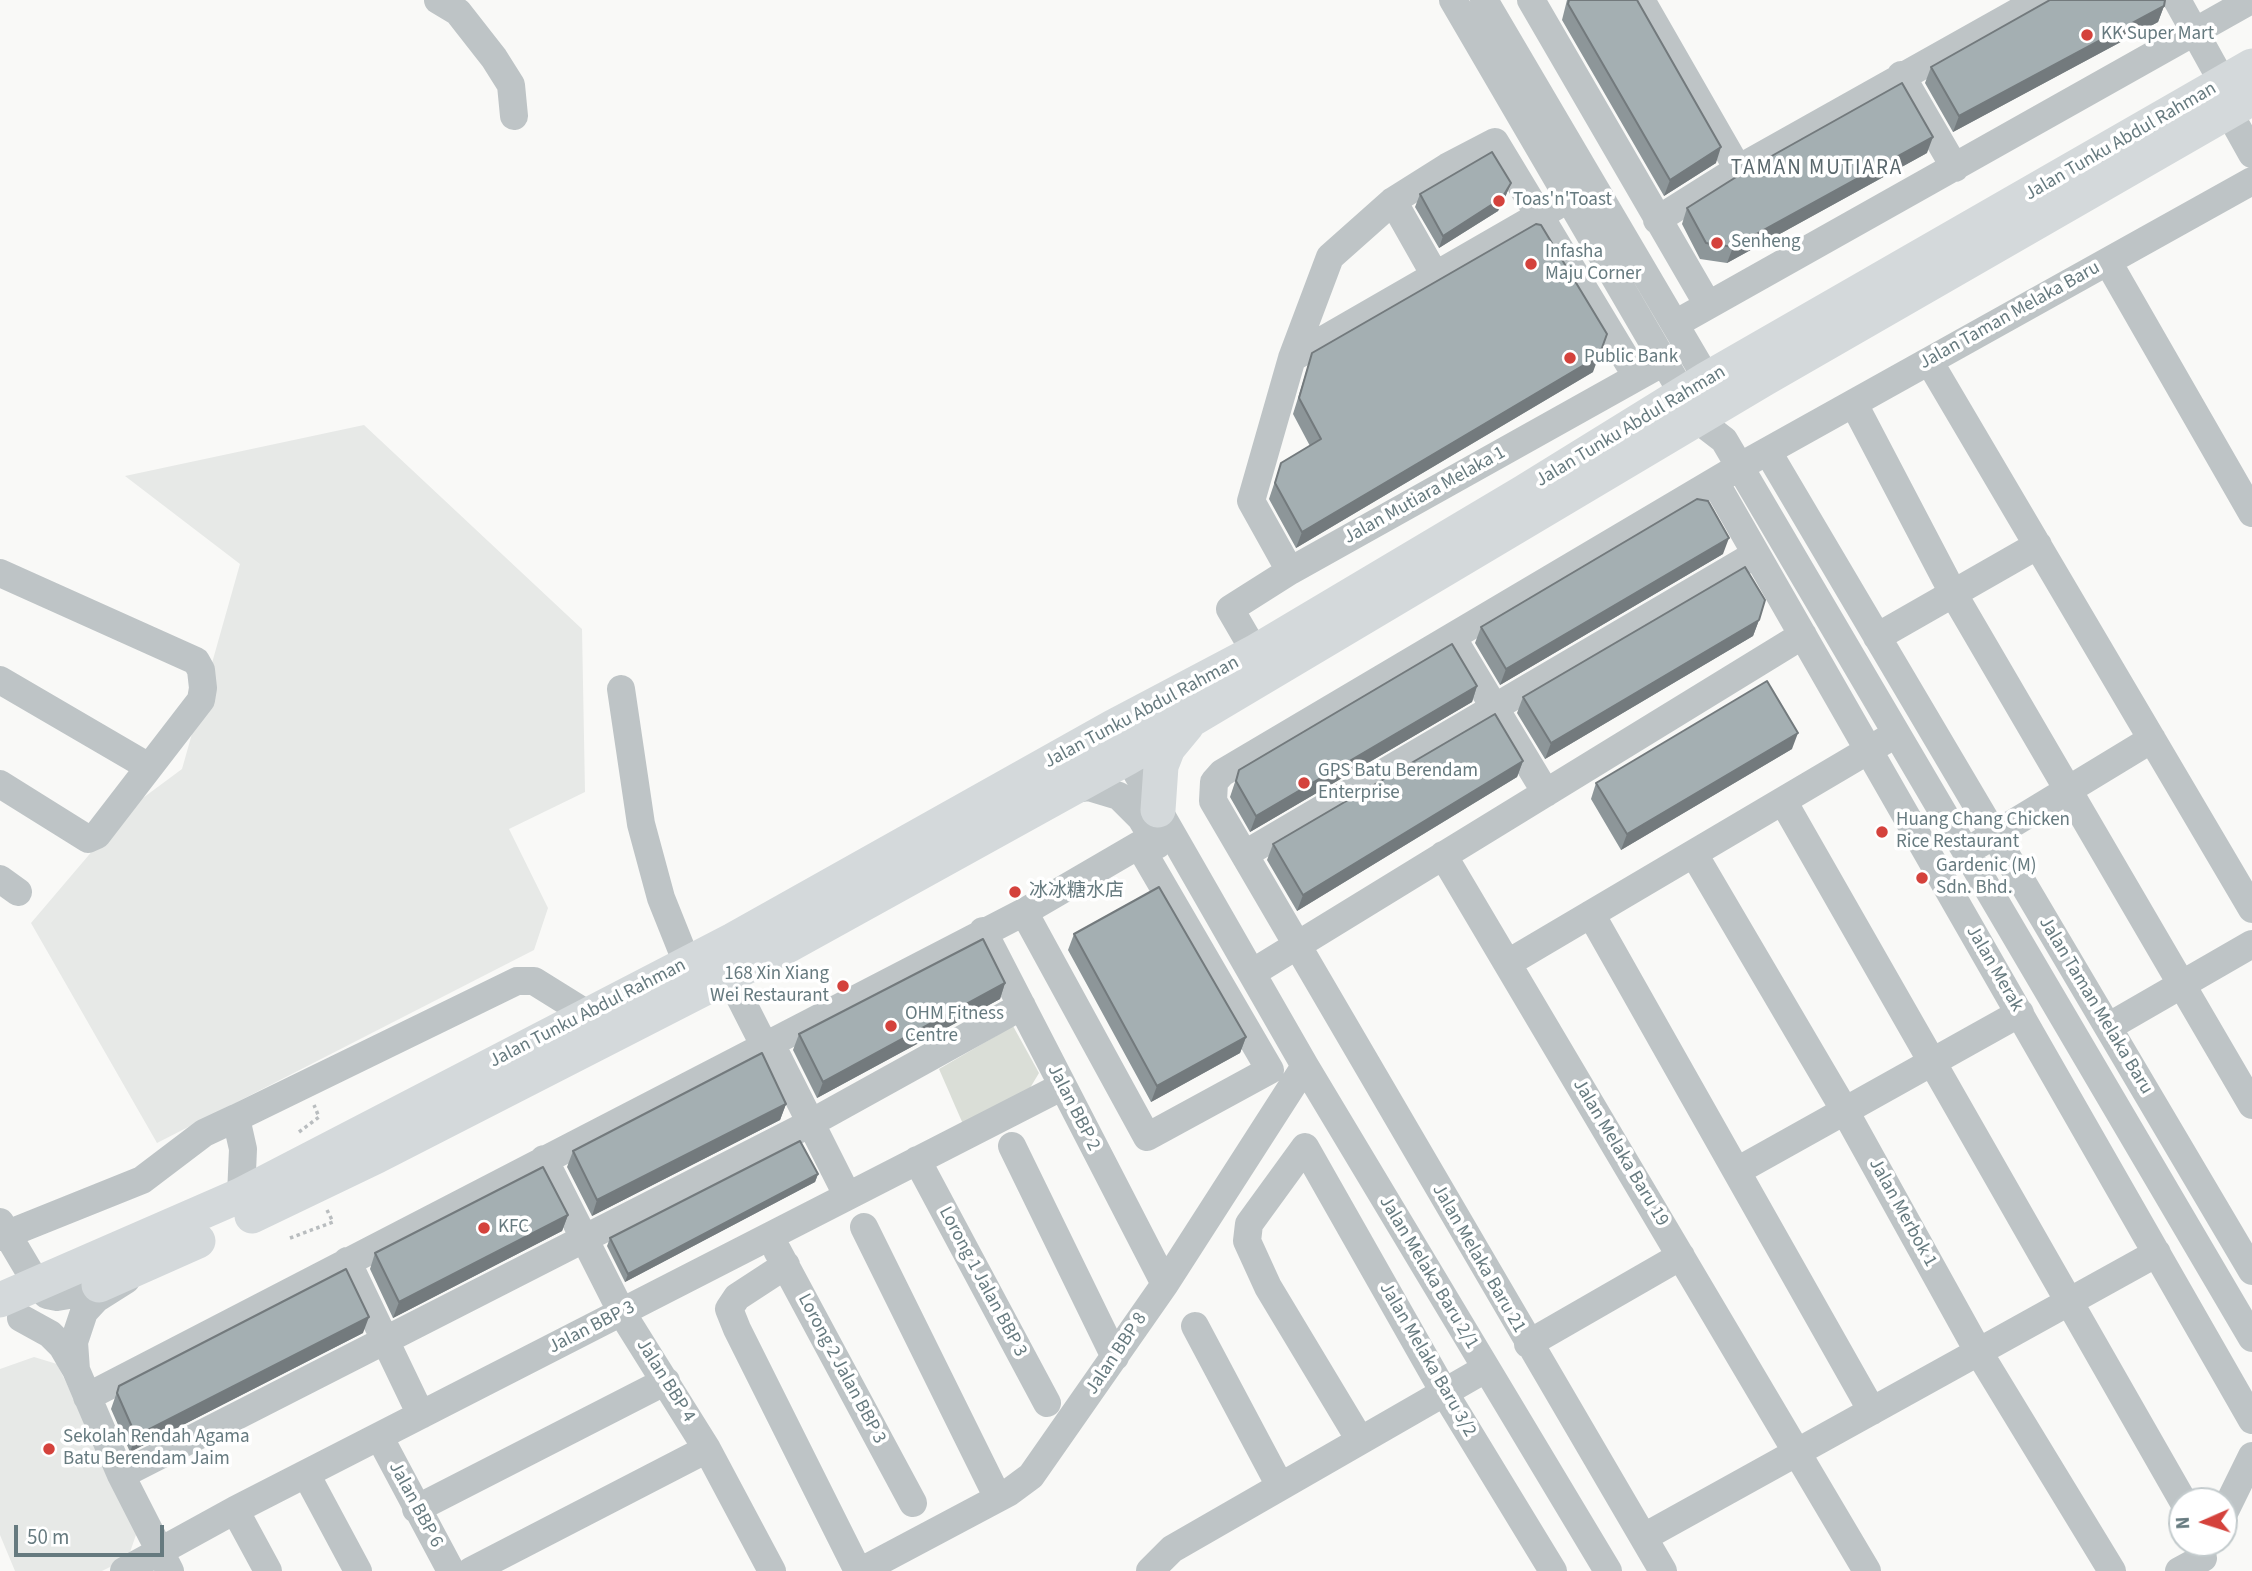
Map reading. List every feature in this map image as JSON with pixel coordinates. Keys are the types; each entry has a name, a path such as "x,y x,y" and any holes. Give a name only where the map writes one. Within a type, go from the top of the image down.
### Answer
{"main road":[{"name":"Jalan Tunku Abdul Rahman","path":"7,1315 81,1293 151,1263 377,1156 729,975 942,861 1066,790 1119,743 1197,715 2239,90"},
{"name":"Jalan Tunku Abdul Rahman","path":"7,1315 38,1286 241,1195 687,962 1119,743 1255,652 1707,408"},
{"path":"1158,810 1161,766 1168,748 1197,715"}],"street":[{"path":"438,0 458,12 494,58 511,85 514,116"},
{"path":"1453,0 1491,38 1581,191 1665,362 1707,408"},
{"path":"1484,0 1491,38"},
{"path":"1641,0 1738,169"},
{"path":"1657,220 1738,169 2039,0"},
{"path":"2177,0 2194,31 2239,90 2252,154"},
{"path":"1675,324 1955,169 2251,0"},
{"path":"1491,38 1541,4 1657,220 1708,305"},
{"path":"1902,75 1955,169"},
{"path":"1290,571 1251,501 1292,358 1330,257 1393,201 1495,142 1637,377"},
{"name":"Jalan Taman Melaka Baru","path":"1452,637 1740,467 2252,181"},
{"path":"1292,358 1581,191"},
{"path":"1581,191 1675,324 1707,408"},
{"path":"1393,201 1436,276"},
{"path":"2108,262 2252,513"},
{"path":"1929,361 2252,909"},
{"name":"Jalan Mutiara Melaka 1","path":"1255,652 1230,609 1290,571 1665,362"},
{"path":"1854,404 1953,593 2252,1105"},
{"name":"Jalan Merak","path":"1707,408 2054,1006 2252,1338"},
{"name":"Jalan Taman Melaka Baru","path":"1768,452 2252,1271"},
{"name":"Jalan Merak","path":"1715,482 2252,1420"},
{"path":"1877,637 2038,545"},
{"path":"1245,854 1756,554"},
{"path":"0,573 196,661 201,670 201,699 97,835 88,839 0,784"},
{"path":"1252,973 1803,635"},
{"path":"1452,637 1546,793"},
{"name":"Jalan Melaka Baru 21","path":"1452,637 1222,773 1211,790 1213,800 1663,1571"},
{"path":"0,680 149,767"},
{"path":"621,689 641,824 661,898 687,962"},
{"path":"1508,963 1895,734"},
{"path":"1964,852 1995,836 2152,739"},
{"path":"1119,743 1252,973"},
{"path":"1066,790 1089,787 1104,789 1119,796 1132,807 1205,924 1252,973"},
{"path":"1783,801 2067,1303 2175,1487"},
{"path":"88,1397 1024,912 1139,845 1270,1070 1147,1137 1024,912"},
{"name":"Jalan Merbok 1","path":"1694,853 1845,1111 1978,1351 2112,1571"},
{"name":"Jalan Melaka Baru 19","path":"1443,855 1867,1571"},
{"path":"1591,914 1872,1411"},
{"name":"Jalan BBP 2","path":"983,931 1061,1087 1165,1284"},
{"path":"2108,1027 2252,944"},
{"name":"Jalan Melaka Baru 2/1","path":"1252,973 1485,1369 1608,1571"},
{"path":"729,975 847,1195"},
{"path":"81,1293 57,1297 47,1295 38,1286 3,1231 142,1180 204,1133 517,981 534,981 587,1014"},
{"path":"1737,1171 1930,1063 2085,989"},
{"path":"121,1475 809,1124 1022,1006"},
{"name":"Jalan BBP 8","path":"859,1571 998,1498 1031,1476 1047,1457 1165,1284 1305,1066"},
{"name":"Jalan BBP 3","path":"124,1571 164,1561 235,1510 1061,1087"},
{"path":"236,1118 243,1149 241,1195"},
{"path":"1012,1146 1115,1357"},
{"name":"Jalan Melaka Baru 3/2","path":"1360,1440 1268,1287 1247,1241 1249,1224 1305,1147 1444,1392 1553,1571"},
{"name":"Jalan BBP 4","path":"544,1160 622,1313 707,1449 772,1571"},
{"name":"Lorong 1 Jalan BBP 3","path":"917,1160 1047,1403"},
{"path":"864,1227 998,1498"},
{"name":"Lorong 2 Jalan BBP 3","path":"769,1235 913,1503"},
{"path":"1644,1537 2157,1253"},
{"path":"1528,1343 1681,1256"},
{"path":"347,1261 421,1415"},
{"path":"76,1370 74,1342 77,1326 84,1312 96,1299 151,1263"},
{"path":"786,1265 737,1297 729,1309 859,1571"},
{"path":"7,1315 50,1334 62,1346 76,1370 121,1475 164,1561"},
{"path":"1195,1326 1280,1486"},
{"path":"1150,1571 1172,1549 1485,1369"},
{"path":"416,1509 666,1381"},
{"name":"Jalan BBP 6","path":"380,1438 451,1571"},
{"path":"471,1571 707,1449"},
{"path":"2237,1487 2252,1456"},
{"path":"306,1474 358,1571"},
{"path":"235,1510 268,1571"}],"path":[{"path":"289,1140 319,1117 306,1084"},
{"path":"290,1238 333,1222"}],"shaded area":[{"path":"364,425 582,629 585,792 509,829 548,908 534,950 157,1143 31,923 128,809 182,769 240,564 125,476"},
{"path":"1013,1026 1039,1073 1030,1088 963,1124 939,1069"},
{"name":"Sekolah Rendah Agama Batu Berendam Jaim","path":"34,1357 57,1364 138,1529 128,1558 102,1571 15,1571 0,1535 0,1369"}],"building":[{"path":"1569,0 1637,0 1721,147 1670,180 1568,4"},
{"path":"2050,0 2165,0 2164,6 1959,116 1931,67"},
{"path":"1902,83 1933,137 1733,247 1706,243 1687,208 1752,167"},
{"path":"1492,152 1511,183 1502,198 1443,236 1420,194"},
{"path":"1536,224 1541,225 1607,334 1599,356 1302,532 1275,483 1281,463 1321,439 1299,398 1312,353"},
{"path":"1697,499 1708,501 1729,538 1506,669 1481,627"},
{"path":"1745,567 1765,600 1759,620 1551,743 1523,697"},
{"path":"1452,644 1477,686 1256,816 1236,781 1239,770"},
{"path":"1767,681 1798,733 1627,834 1596,783"},
{"path":"1495,714 1523,761 1303,895 1273,844"},
{"path":"1159,887 1246,1037 1157,1086 1074,934"},
{"name":"OHM Fitness Centre","path":"983,939 1005,983 823,1082 799,1034"},
{"path":"762,1053 786,1104 597,1200 573,1151"},
{"path":"800,1141 818,1174 628,1274 610,1238"},
{"path":"543,1167 568,1215 399,1302 375,1253"},
{"path":"346,1269 369,1317 136,1436 117,1393 119,1386"}],"place":[{"name":"KK Super Mart","path":"2087,35"},
{"name":"Toas'n'Toast","path":"1499,201"},
{"name":"Senheng","path":"1717,243"},
{"name":"Infasha Maju Corner","path":"1531,264"},
{"name":"Public Bank","path":"1570,358"},
{"name":"GPS Batu Berendam Enterprise","path":"1304,783"},
{"name":"Huang Chang Chicken Rice Restaurant","path":"1882,832"},
{"name":"Gardenic (M) Sdn. Bhd.","path":"1922,878"},
{"name":"冰冰糖水店","path":"1015,892"},
{"name":"168 Xin Xiang Wei Restaurant","path":"843,986"},
{"name":"OHM Fitness Centre","path":"891,1026"},
{"name":"KFC","path":"484,1228"},
{"name":"Sekolah Rendah Agama Batu Berendam Jaim","path":"49,1449"}],"district":[{"name":"TAMAN MUTIARA","path":"1817,169"}]}
